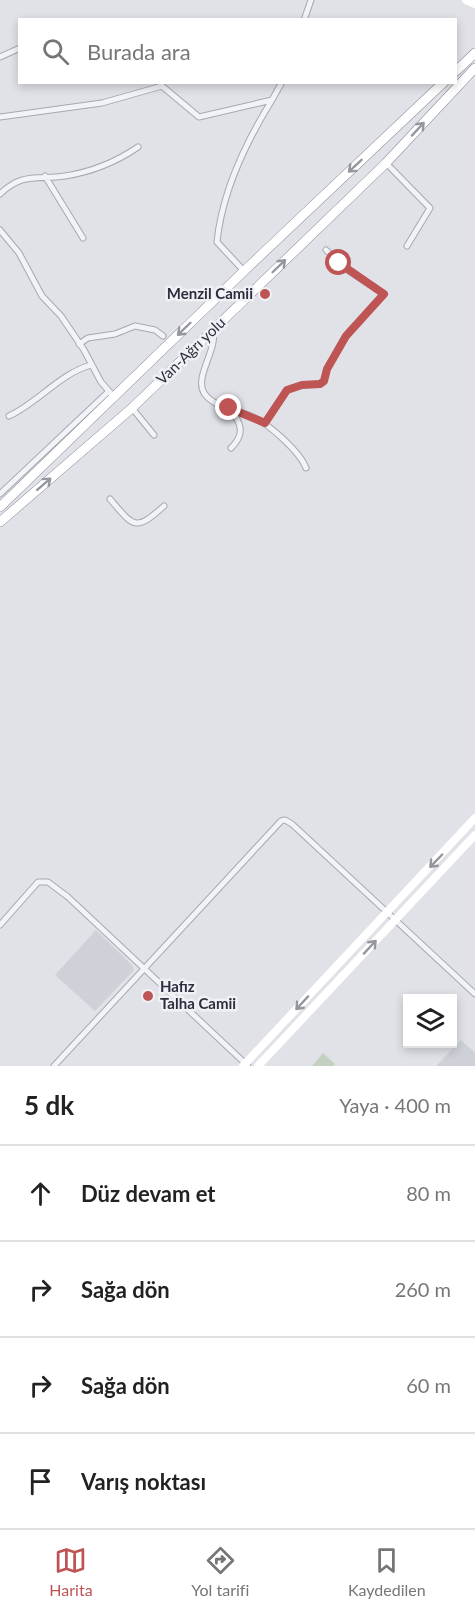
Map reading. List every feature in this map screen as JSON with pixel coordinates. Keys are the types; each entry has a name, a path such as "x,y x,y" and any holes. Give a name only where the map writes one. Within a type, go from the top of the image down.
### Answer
{"highway":[{"path":"457,70 475,53"},
{"name":"Van-Ağrı yolu","path":"0,522 132,408 386,163 474,70"},
{"path":"0,507 111,395 442,84"}],"street":[{"path":"305,18 310,0"},
{"path":"465,0 475,4"},
{"path":"0,57 18,49"},
{"path":"244,271 217,242 219,224 231,185 252,132 281,84"},
{"path":"0,117 102,103 160,85 199,117 272,100"},
{"path":"0,194 11,183 45,176 63,176 94,168 122,158 138,147"},
{"path":"386,163 430,208 407,246"},
{"path":"45,176 83,238"},
{"path":"0,230 24,261 42,296 61,316 111,395 0,494"},
{"path":"265,423 287,390 302,385 320,384 324,381 327,369 346,336 384,294 353,274 326,250"},
{"path":"79,344 88,338 115,334 135,326 155,330 163,336"},
{"path":"213,330 214,340 204,371 202,389 209,398 265,423 300,458 306,468"},
{"path":"9,416 66,376 91,365"},
{"path":"132,408 154,435"},
{"path":"229,408 236,418 241,434 240,439 231,448"},
{"path":"110,499 122,514 133,523 138,524 146,522 164,506"},
{"path":"0,925 38,882 43,880 48,882 68,897 246,1065 475,818"},
{"path":"54,1066 281,821 285,820 475,994"},
{"path":"258,1066 475,835"}],"shaded area":[{"path":"96,930 132,965 134,970 95,1011 55,975"},
{"path":"461,1040 475,1053 475,1066 436,1066 453,1048 457,1048"}],"green space":[{"path":"323,1053 335,1064 333,1066 312,1066"}],"place":[{"name":"Menzil Camii","path":"265,294"},
{"name":"Hafız Talha Camii","path":"148,996"}],"route":[{"path":"229,408 265,423 287,390 293,386 314,385 324,381 327,369 346,336 384,294 339,263"}]}
